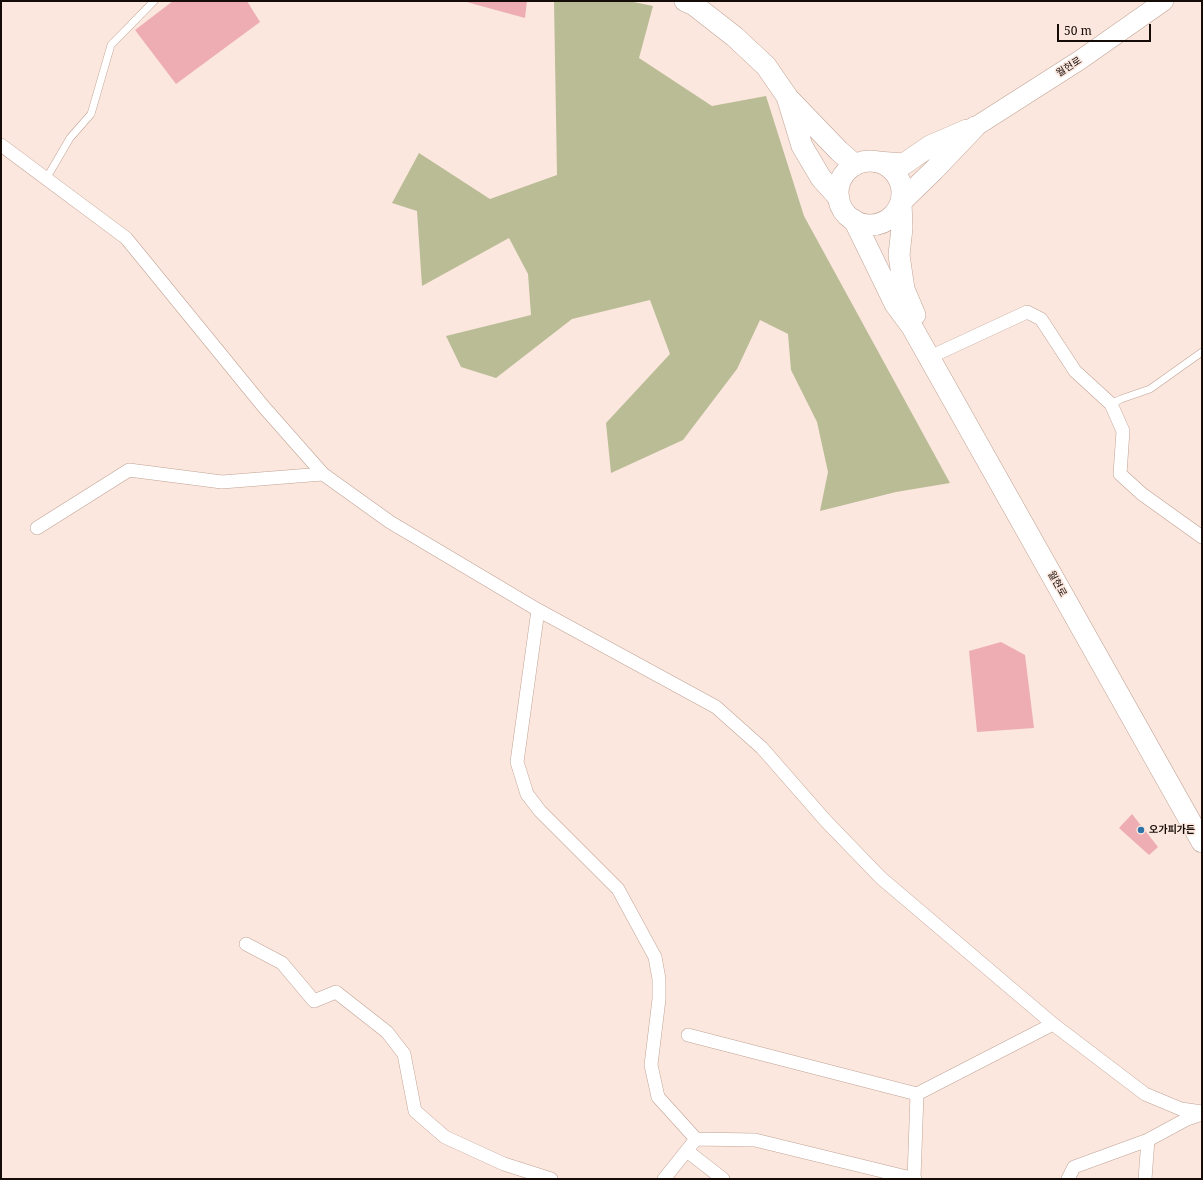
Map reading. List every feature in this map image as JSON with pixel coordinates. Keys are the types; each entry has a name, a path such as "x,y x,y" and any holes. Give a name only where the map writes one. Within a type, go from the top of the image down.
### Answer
{"main road":[{"path":"685,1 694,5 735,37 766,66 788,98 839,151 865,163 885,165 894,172 900,181 902,191 902,228 899,255 904,289 915,315 912,327"},
{"path":"788,98 802,146 821,178 839,198"},
{"path":"975,127 901,202 894,214 882,222 863,224 854,220 841,207 839,188 847,171 865,163 904,164 930,146 975,127"},
{"name":"월현로","path":"854,220 895,304 912,327 930,357 1202,842"}],"street":[{"name":"월현로","path":"975,127 1080,60 1162,2"},
{"path":"1,145 126,238 263,406 323,474 390,522 538,610 716,707 762,748 825,820 881,878 1053,1024 1145,1094 1181,1109 1202,1113"},
{"path":"930,357 1026,312 1041,319 1076,371 1111,404 1123,431 1120,474 1142,494 1202,537"},
{"path":"36,528 129,470 222,482 323,474"},
{"path":"538,610 517,762 527,794 540,811 618,889 655,957 659,979 659,999 651,1065 658,1097 696,1139 755,1140 914,1179 917,1094"},
{"path":"246,944 282,963 314,1001 336,992 387,1032 404,1054 415,1111 445,1137 504,1164 551,1179"},
{"path":"688,1035 917,1094 1053,1024"},
{"path":"1068,1179 1074,1168 1148,1140 1187,1119 1202,1113"},
{"path":"664,1179 696,1139"},
{"path":"1146,1179 1148,1140"},
{"path":"687,1151 723,1179"}],"lane":[{"path":"46,179 70,138 91,114 111,45 154,1"},
{"path":"1111,404 1150,389 1202,352"}],"green space":[{"path":"554,1 629,1 653,6 639,58 712,106 766,96 804,216 950,483 896,492 820,511 828,472 817,422 791,370 788,334 760,320 737,369 683,440 611,473 606,423 670,354 650,300 572,319 496,378 461,367 446,336 531,315 528,274 509,238 422,286 417,211 392,203 419,153 490,199 557,175"}],"building":[{"path":"173,1 247,1 260,22 176,84 135,30"},
{"path":"463,1 527,1 525,18"},
{"path":"1001,642 1025,655 1034,728 977,732 969,651"},
{"path":"1132,814 1158,847 1149,855 1119,828"}],"place":[{"name":"오가피가든","path":"1141,830"}]}
